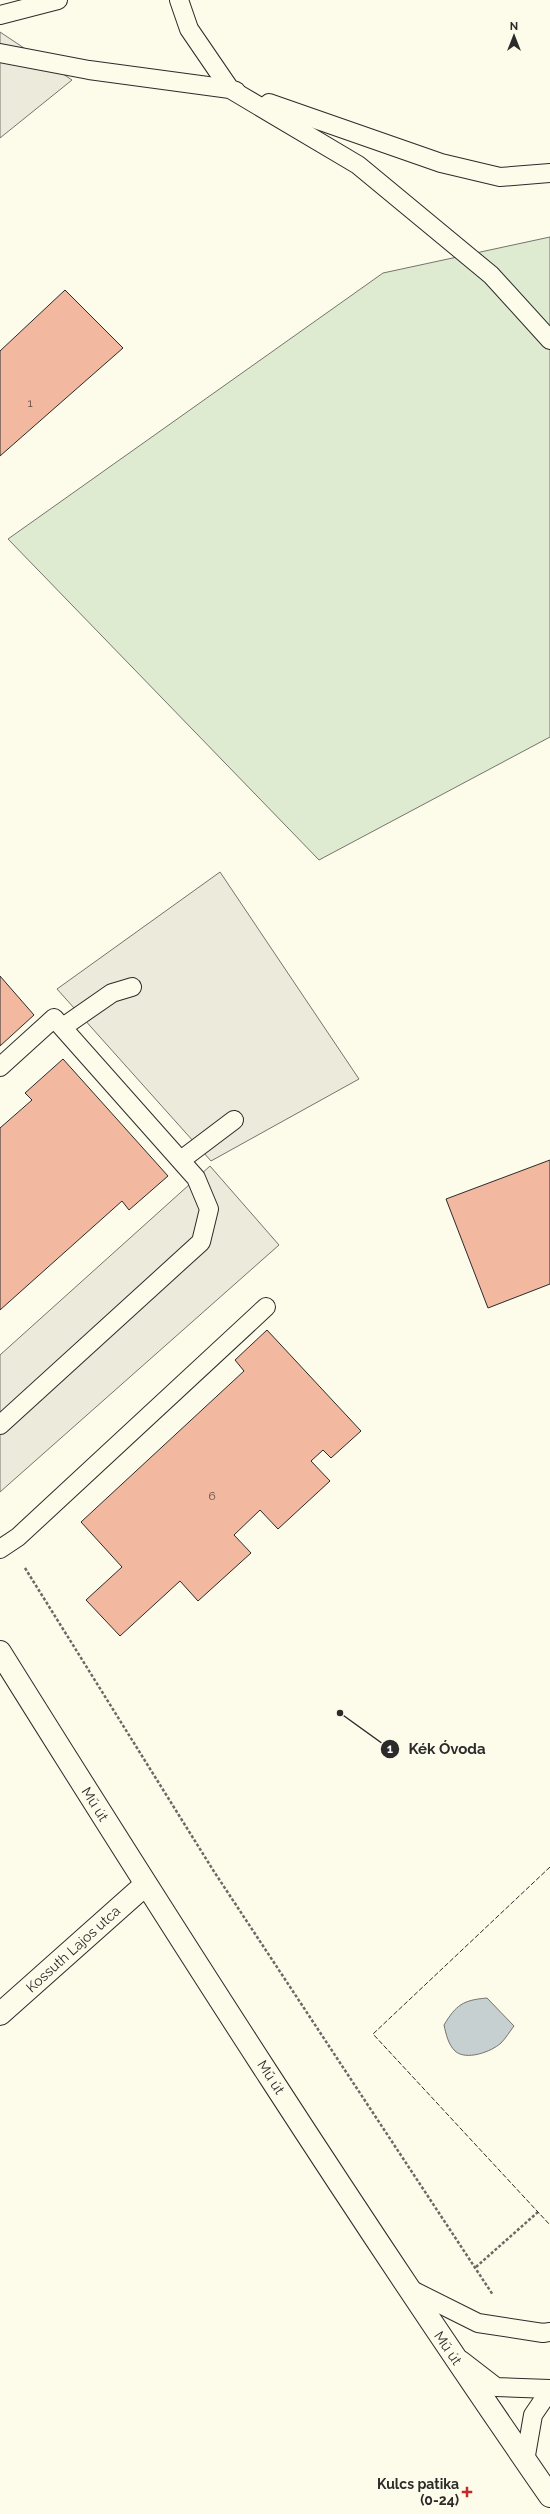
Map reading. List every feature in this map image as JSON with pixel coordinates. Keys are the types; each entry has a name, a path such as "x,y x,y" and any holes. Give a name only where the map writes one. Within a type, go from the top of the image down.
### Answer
{"street":[{"name":"Mű út","path":"0,1652 146,1884 408,2288 550,2496"},
{"name":"Kossuth Lajos utca","path":"0,2014 146,1884"}],"lane":[{"path":"0,15 58,0"},
{"path":"179,0 190,29 230,89 358,165 491,275 550,340"},
{"path":"0,53 89,70 230,89 441,163 500,177 550,173"},
{"path":"63,1027 112,993 132,987"},
{"path":"0,1067 54,1018 196,1178 210,1209 201,1242 0,1425"},
{"path":"181,1160 234,1120"},
{"path":"5,1546 266,1307"},
{"path":"408,2288 478,2323 542,2333 550,2332"},
{"path":"452,2353 496,2387 550,2389"},
{"path":"525,2461 533,2415 550,2389"}],"path":[{"path":"5,1546 217,1877 397,2153 476,2267 513,2328"},
{"path":"476,2267 538,2212"}],"green space":[{"path":"550,237 550,737 319,860 8,539 383,273"}],"shaded area":[{"path":"0,32 72,80 0,138"},
{"path":"220,872 359,1079 211,1161 57,989"},
{"path":"210,1166 279,1245 0,1492 0,1355"},
{"path":"487,1998 514,2026 505,2039 497,2046 478,2054 460,2054 455,2051 451,2045 444,2025 452,2013 461,2005 472,2000"}],"building":[{"path":"65,290 123,348 0,456 0,351"},
{"path":"0,976 34,1015 0,1046"},
{"path":"63,1059 168,1176 129,1210 122,1201 0,1310 0,1128 32,1100 25,1093"},
{"path":"550,1160 550,1284 488,1308 446,1199"},
{"path":"267,1330 361,1431 331,1458 323,1450 311,1461 330,1481 278,1529 260,1510 234,1535 251,1553 198,1601 180,1581 120,1636 86,1600 122,1567 81,1522 244,1371 235,1360"}],"fence":[{"path":"550,1867 373,2034 550,2225"}],"place":[{"name":"Kék Óvoda","path":"340,1713"},
{"name":"Kulcs patika (0-24)","path":"467,2492"}]}
